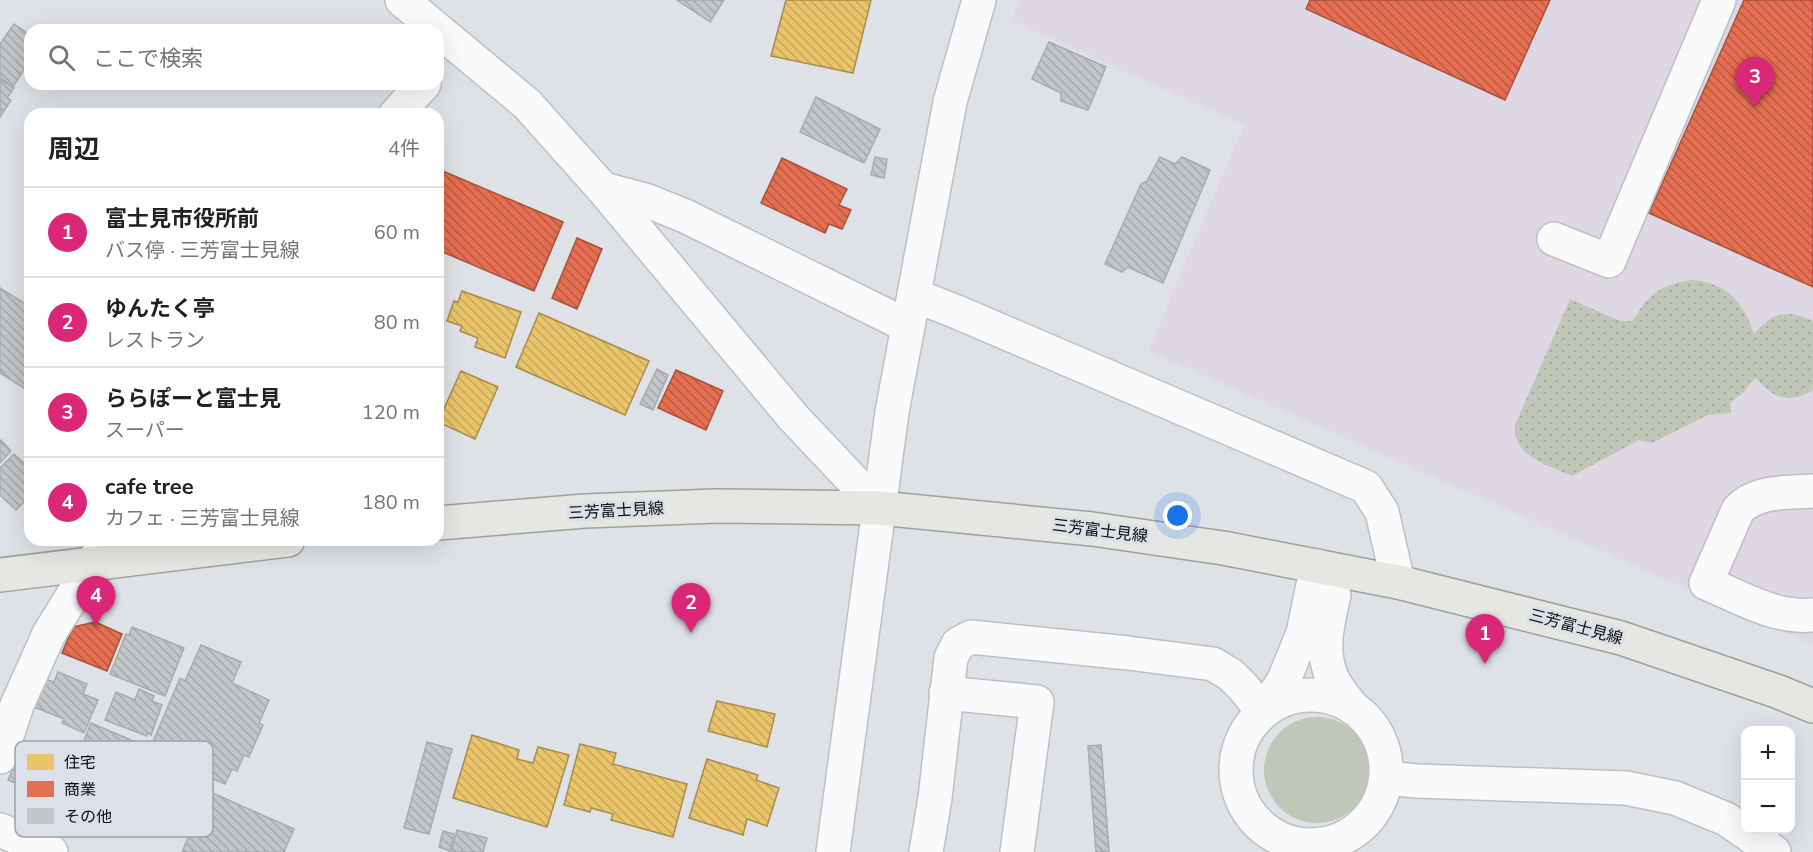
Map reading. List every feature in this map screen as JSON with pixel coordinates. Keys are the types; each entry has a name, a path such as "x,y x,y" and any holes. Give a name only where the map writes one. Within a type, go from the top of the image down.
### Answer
{"main road":[{"name":"三芳富士見線","path":"444,521 585,511 716,506 879,508 1092,529 1223,548 1398,582 1621,638 1779,692 1813,706"},
{"path":"0,575 100,551 185,546"}],"street":[{"path":"402,0 421,24"},
{"path":"833,852 892,412 950,102 979,0"},
{"path":"1554,239 1609,261 1719,0"},
{"path":"448,57 526,104 603,189 793,417 879,508"},
{"path":"402,108 418,90"},
{"path":"603,189 648,201 911,310 1366,488 1382,512 1398,582"},
{"path":"1813,491 1764,496 1744,503 1738,510 1706,583 1775,612 1797,616 1813,615"},
{"path":"0,757 17,705 49,634 100,551"},
{"path":"1328,568 1326,659 1334,682 1353,708 1368,722 1379,739 1385,758 1386,778 1379,802 1370,816 1346,837 1323,845 1298,845 1275,837 1256,822 1243,801 1236,777 1238,753 1247,730 1263,712 1284,680 1328,568"},
{"path":"926,852 935,798 951,658 958,644 971,637 1213,664 1231,675 1263,712"},
{"path":"946,693 1037,702 1017,852"},
{"path":"1263,712 1280,702 1298,696 1317,696 1336,700 1353,708"},
{"path":"1386,778 1626,788 1675,798 1726,819 1765,849"},
{"path":"0,830 15,836"},
{"path":"16,837 51,852"}],"shaded area":[{"path":"1018,0 1813,0 1813,645 1148,351 1244,125 1012,21"}],"green space":[{"path":"1691,280 1714,285 1732,296 1745,312 1754,334 1767,321 1780,315 1795,315 1813,321 1813,390 1796,397 1782,397 1775,395 1755,378 1744,392 1730,403 1731,413 1708,415 1652,443 1639,440 1572,476 1534,458 1519,445 1515,425 1570,299 1620,321 1632,321 1648,299 1659,290"},
{"path":"1317,717 1337,721 1355,732 1366,750 1370,770 1366,790 1355,808 1337,819 1317,823 1297,819 1279,808 1268,790 1264,770 1268,750 1279,732 1297,721"}],"building: 住宅":[{"path":"786,0 871,0 853,73 771,56"},
{"path":"462,291 521,312 505,358 475,347 478,338 460,331 462,326 447,321 454,301 458,302"},
{"path":"539,313 649,361 625,415 516,367"},
{"path":"461,371 498,387 475,439 444,425 444,409"},
{"path":"717,701 775,714 767,747 708,731"},
{"path":"472,735 519,750 517,759 533,763 538,747 569,755 547,827 453,798"},
{"path":"580,744 616,753 613,764 687,784 673,837 611,820 613,814 591,808 590,812 564,805"},
{"path":"707,759 758,775 756,780 779,788 767,826 747,819 743,835 689,818"}],"building: 商業":[{"path":"1310,0 1550,0 1505,100 1306,9"},
{"path":"1744,0 1813,0 1813,287 1649,213"},
{"path":"782,158 847,189 839,205 851,210 842,229 829,224 825,233 761,203"},
{"path":"444,172 563,222 534,291 444,253"},
{"path":"577,238 602,249 577,309 552,298"},
{"path":"676,370 723,391 706,430 658,408"},
{"path":"95,622 122,634 107,671 62,653 73,627"}],"building: その他":[{"path":"677,0 724,0 710,22"},
{"path":"14,24 24,31 24,69 13,87 0,77 0,44"},
{"path":"1049,42 1106,67 1088,110 1061,101 1061,93 1032,79"},
{"path":"0,79 14,88 7,98 11,100 0,117"},
{"path":"816,97 880,129 864,163 800,132"},
{"path":"875,157 887,159 884,178 871,175"},
{"path":"1160,157 1175,164 1182,157 1210,170 1163,283 1128,267 1122,272 1105,264 1141,184 1147,181"},
{"path":"0,288 24,303 24,388 0,373"},
{"path":"657,369 668,375 653,410 640,404"},
{"path":"0,441 11,451 0,463"},
{"path":"14,454 24,463 24,502 16,510 0,495 0,468"},
{"path":"132,627 184,648 165,696 110,674 126,634 129,635"},
{"path":"201,645 241,662 232,683 269,700 259,723 263,725 249,757 244,755 237,771 232,769 225,784 213,779 213,741 153,741 180,678 185,681"},
{"path":"58,672 87,684 83,694 98,700 84,733 62,723 64,719 34,707 45,679 54,682"},
{"path":"139,689 154,696 152,701 162,705 151,735 148,733 147,736 105,720 116,692 135,700"},
{"path":"91,723 133,741 84,741"},
{"path":"427,742 452,749 429,834 404,828"},
{"path":"1101,745 1109,851 1096,852 1088,746"},
{"path":"15,763 15,783 8,780"},
{"path":"213,793 294,829 284,852 182,852 188,837 213,837"},
{"path":"457,830 487,838 483,852 451,852"},
{"path":"443,831 454,834 450,851 439,847"}],"place":[{"name":"ららぽーと富士見","path":"1755,107"},
{"name":"cafe tree","path":"96,626"},
{"name":"ゆんたく亭","path":"691,633"},
{"name":"富士見市役所前","path":"1485,664"}]}
